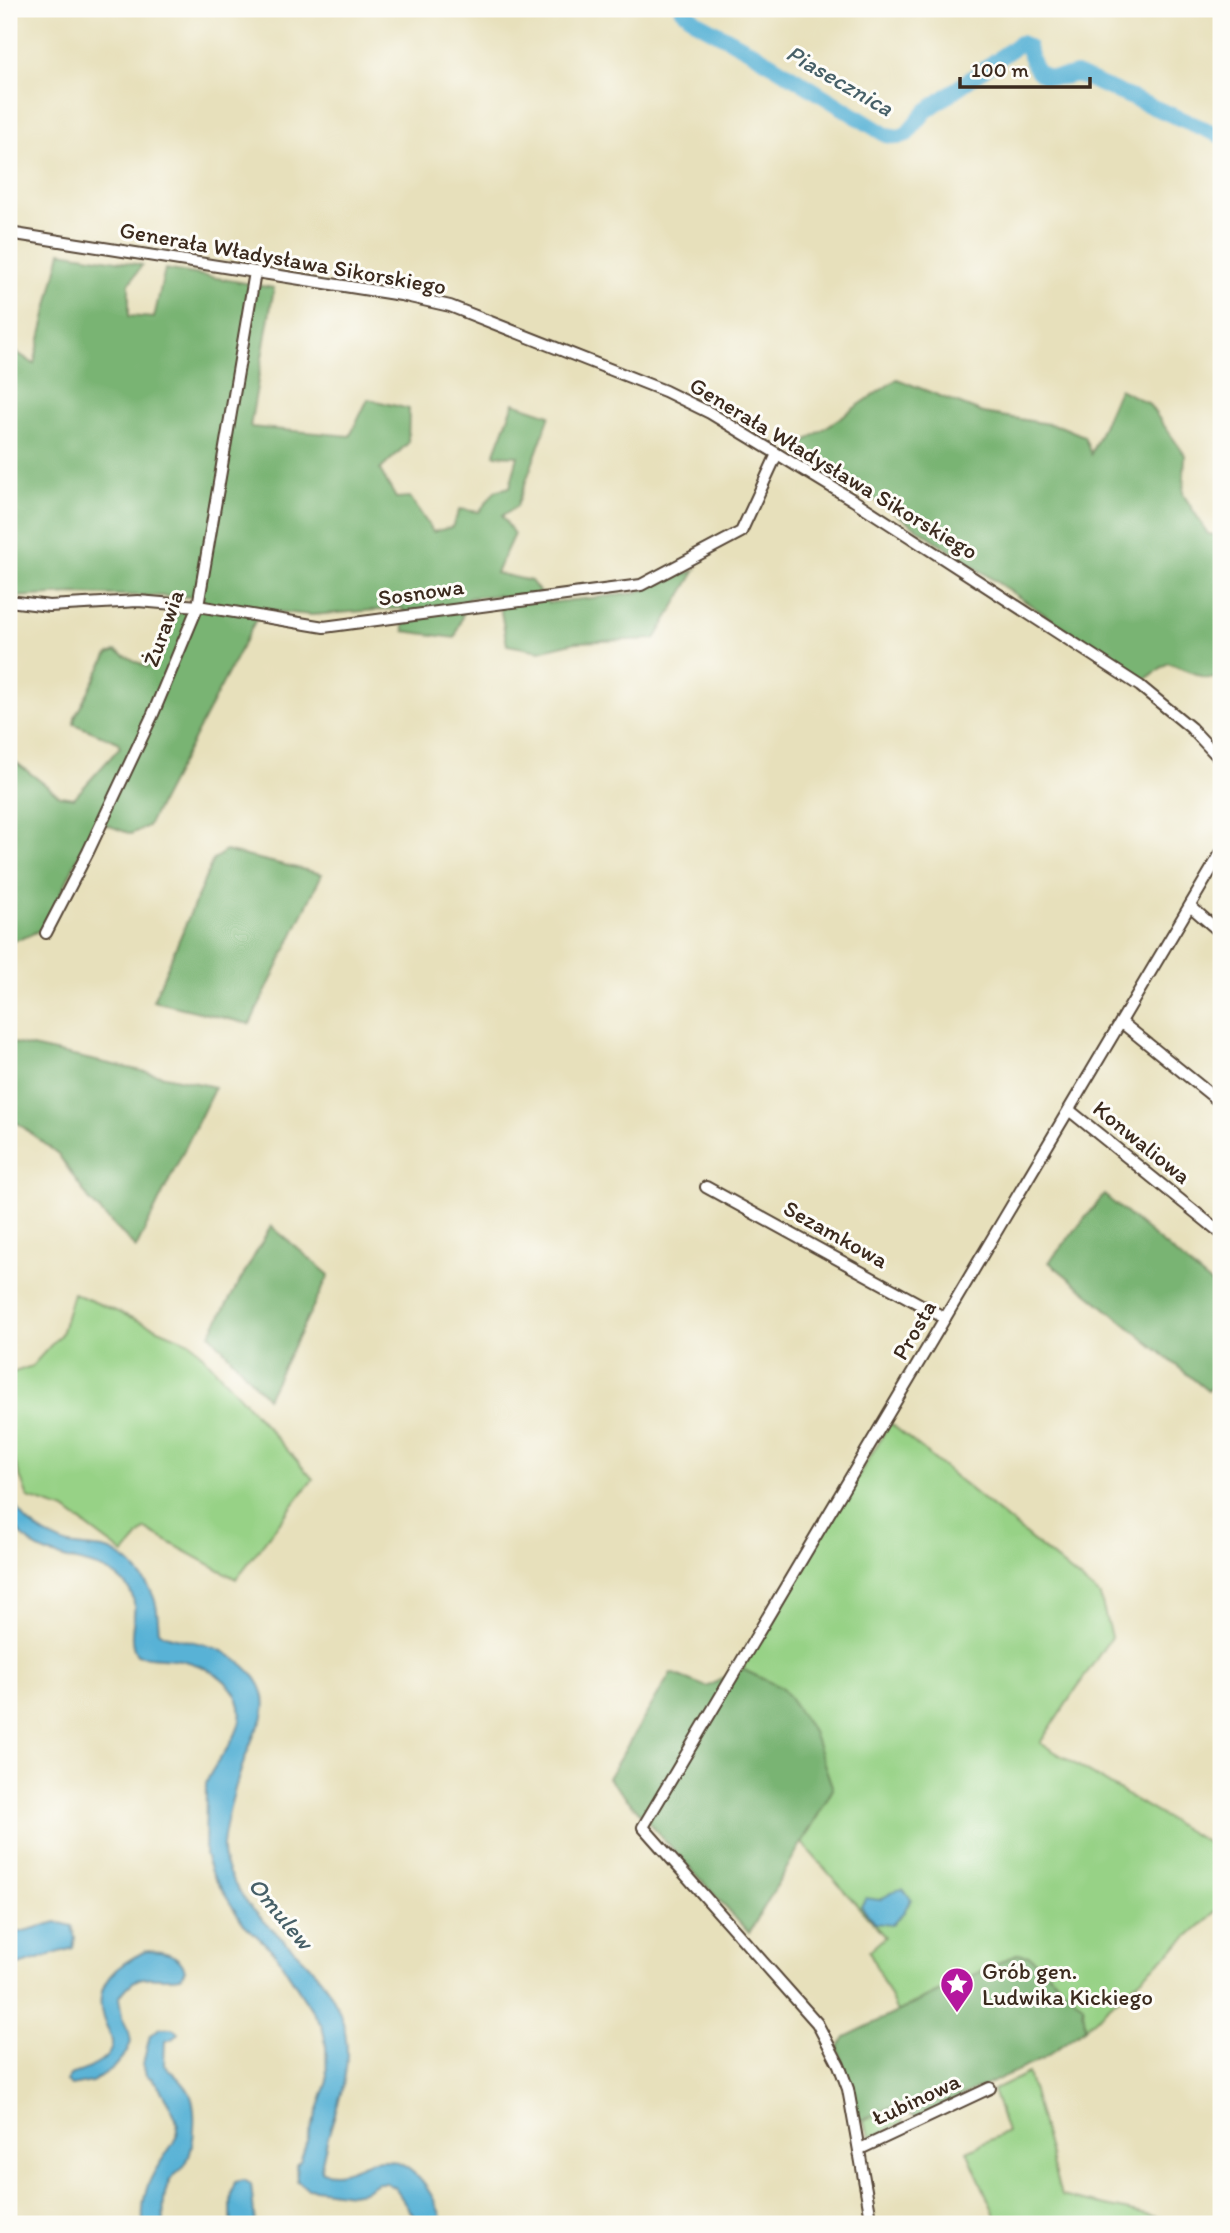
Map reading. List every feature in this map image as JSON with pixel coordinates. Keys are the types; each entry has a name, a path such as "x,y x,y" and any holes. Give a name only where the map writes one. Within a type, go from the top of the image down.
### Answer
{"street":[{"name":"Generała Władysława Sikorskiego","path":"9,233 401,295 450,306 666,391 710,413 865,508 1140,686 1191,728 1221,760"},
{"name":"Żurawia","path":"46,933 88,852 153,714 198,606 255,272"},
{"name":"Sosnowa","path":"9,601 49,606 138,601 198,606 324,627 641,585 741,532 778,454"},
{"name":"Prosta","path":"860,2149 848,2089 817,2023 643,1827 1221,853"},
{"path":"1190,906 1221,933"},
{"path":"1121,1021 1221,1103"},
{"name":"Konwaliowa","path":"1069,1110 1221,1234"},
{"name":"Sezamkowa","path":"705,1187 946,1318"},
{"name":"Łubinowa","path":"860,2149 990,2088"},
{"path":"860,2149 873,2224"}],"green space":[{"path":"61,252 142,265 129,284 129,316 154,318 165,269 274,288 250,427 350,436 368,399 409,409 408,443 380,470 396,498 410,497 433,532 452,527 460,509 479,512 495,491 510,487 518,456 494,455 514,403 550,415 517,506 502,516 514,534 496,573 531,581 548,603 635,593 696,570 655,639 576,642 540,651 507,645 498,595 468,598 455,638 404,631 403,608 311,615 261,610 148,826 131,834 99,822 93,825 45,928 9,941 9,757 60,796 74,798 120,747 118,742 74,724 75,717 108,654 116,651 147,667 153,662 167,623 200,597 72,594 14,597 9,601 9,293 12,349 34,364"},
{"path":"897,379 983,413 1060,426 1084,436 1091,454 1119,389 1148,403 1185,455 1183,494 1208,534 1221,536 1221,679 1206,678 1168,663 1143,681 797,447"},
{"path":"225,851 322,874 250,1024 153,1001 213,860"},
{"path":"9,1042 215,1087 136,1248 91,1202 58,1154 9,1119"},
{"path":"1104,1195 1221,1292 1221,1374 1208,1391 1049,1262"},
{"path":"271,1226 329,1275 267,1398 210,1334"},
{"path":"73,1293 192,1343 313,1479 236,1579 145,1529 124,1554 65,1510 28,1498 9,1446 9,1374 32,1366 61,1334"},
{"path":"890,1423 1100,1596 1111,1637 1040,1743 1221,1851 1221,1907 1085,2028 1083,2006 1017,1954 897,2012 869,1951 885,1937 802,1843 833,1789 742,1669"},
{"path":"742,1669 782,1688 813,1732 833,1789 749,1933 608,1778 671,1673 707,1687"},
{"path":"1017,1954 1030,1956 1083,2006 1085,2028 1043,2059 916,2117 894,2106 859,2121 838,2048 845,2037"},
{"path":"1028,2073 1061,2196 1188,2224 999,2224 967,2151 1007,2132 993,2090"},
{"path":"895,2106 903,2122 871,2138 863,2121"}],"water":[{"path":"9,1479 18,1510 38,1530 68,1545 112,1552 135,1569 154,1598 159,1631 165,1635 204,1644 235,1658 250,1671 261,1687 265,1706 263,1716 246,1755 233,1796 223,1852 225,1863 238,1889 255,1912 316,1973 332,1996 343,2023 346,2070 321,2169 335,2173 370,2162 396,2162 408,2168 427,2188 443,2224 419,2224 395,2188 386,2183 377,2183 363,2192 350,2194 308,2188 297,2181 296,2165 300,2161 327,2084 326,2043 322,2026 275,1953 242,1922 211,1872 205,1855 206,1784 236,1733 240,1707 236,1696 221,1678 198,1665 137,1655 132,1639 134,1605 128,1588 120,1579 101,1568 55,1556 30,1543 9,1520"},
{"path":"903,1889 911,1899 892,1925 874,1923 861,1906 866,1898 879,1900"},
{"path":"57,1922 72,1926 75,1938 73,1948 9,1968 9,1935"},
{"path":"146,1951 174,1957 183,1964 185,1970 181,1977 147,1977 126,1988 119,1998 122,2018 131,2042 127,2052 113,2068 92,2082 71,2086 66,2082 70,2075 102,2061 112,2044 101,2006 104,1985 117,1969"},
{"path":"160,2028 173,2028 178,2033 165,2041 164,2064 189,2092 194,2108 194,2129 188,2159 167,2187 164,2224 143,2224 143,2204 147,2187 174,2142 178,2130 170,2106 158,2085 146,2075 143,2064 150,2035"},
{"path":"244,2180 251,2184 255,2224 231,2224 233,2187 235,2182"}],"waterway":[{"name":"Piasecznica","path":"682,9 697,22 754,53 886,135 898,137 907,134 926,111 1020,43 1028,47 1034,65 1043,75 1057,78 1076,74 1221,136"}],"place":[{"name":"Grób gen. Ludwika Kickiego","path":"957,2014"}],"water label":[{"name":"Omulew","path":"281,1913"}]}
